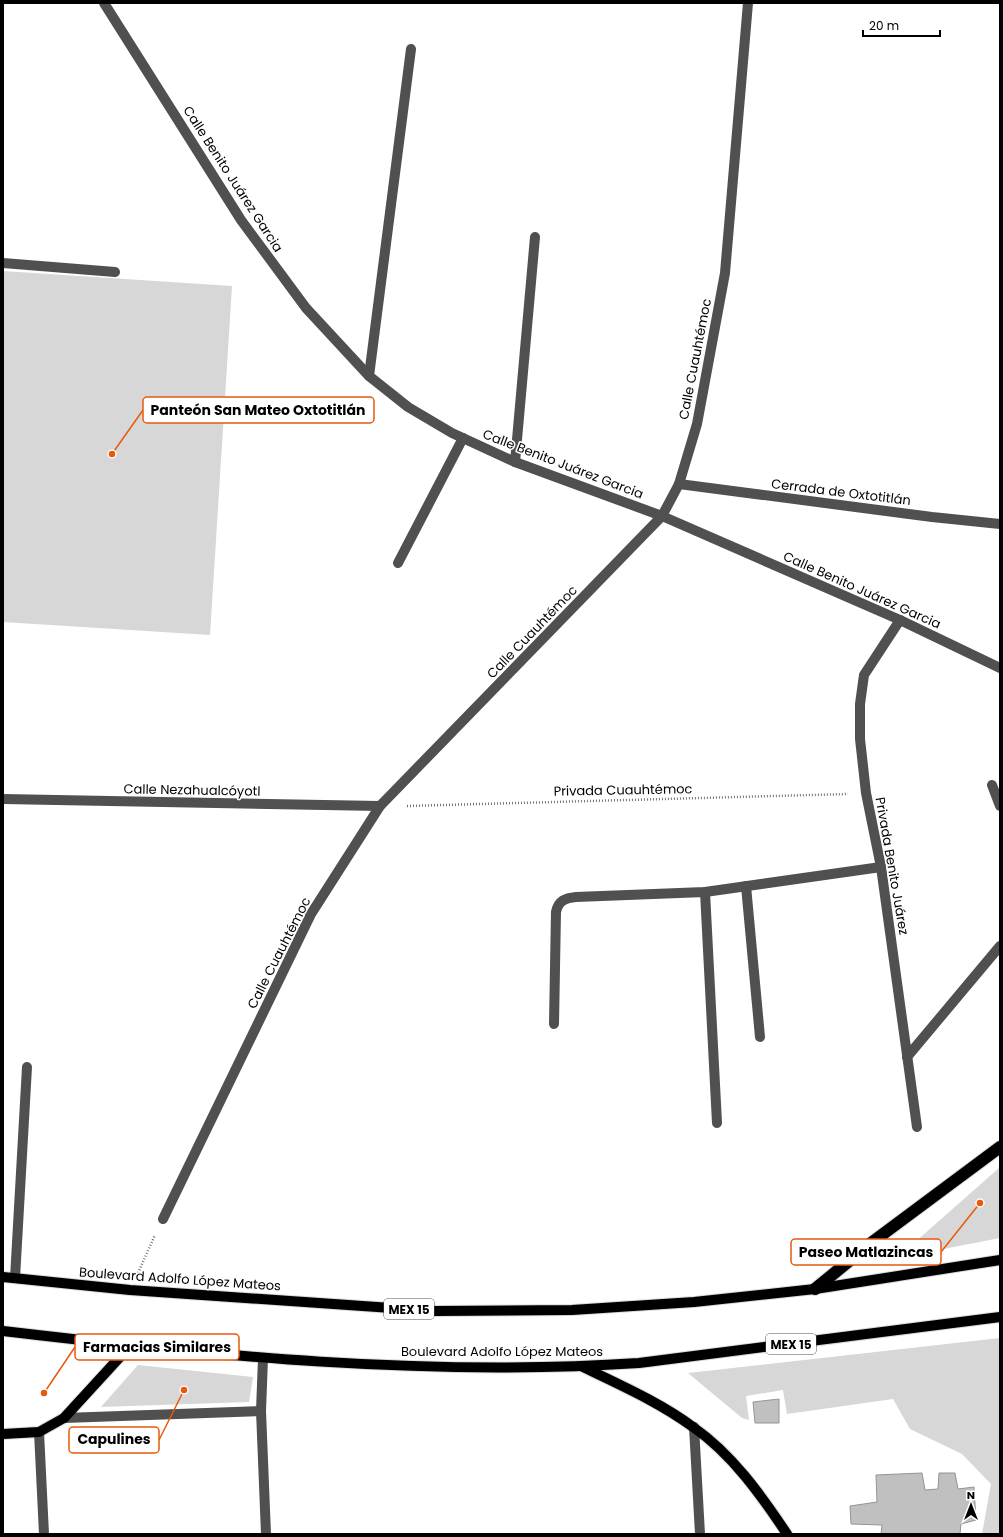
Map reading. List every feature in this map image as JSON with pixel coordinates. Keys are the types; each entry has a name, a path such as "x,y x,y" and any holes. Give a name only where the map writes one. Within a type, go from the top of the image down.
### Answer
{"highway":[{"path":"815,1289 871,1243 1000,1147"}],"main road":[{"name":"Boulevard Adolfo López Mateos","path":"3,1277 130,1290 434,1311 572,1310 694,1302 815,1289 1000,1260"},
{"name":"Boulevard Adolfo López Mateos","path":"3,1331 130,1346 263,1358 419,1366 581,1366 647,1362 1000,1317"},
{"path":"3,1434 39,1432 64,1418 130,1346"},
{"path":"581,1366 633,1391 694,1427 731,1460 765,1500 787,1534"}],"street":[{"name":"Calle Benito Juárez Garcia","path":"104,3 241,220 306,308 369,376 408,407 463,438 515,462 662,516 900,620 1000,668"},
{"name":"Calle Cuauhtémoc","path":"163,1219 311,914 380,806 662,516 679,484 697,424 725,273 748,3"},
{"path":"369,376 411,49"},
{"path":"515,462 535,237"},
{"path":"3,263 115,272"},
{"path":"398,563 463,438"},
{"name":"Cerrada de Oxtotitlán","path":"679,484 932,517 1000,524"},
{"name":"Privada Benito Juárez","path":"900,620 864,675 860,704 860,739 866,793 881,867 917,1127"},
{"path":"992,785 1000,806"},
{"name":"Calle Nezahualcóyotl","path":"3,799 380,806"},
{"path":"554,1024 556,912 557,907 563,899 576,897 705,892 881,867"},
{"path":"746,886 760,1037"},
{"path":"705,892 717,1124"},
{"path":"907,1057 1000,946"},
{"path":"15,1278 27,1067"},
{"path":"263,1358 261,1411 266,1534"},
{"path":"64,1418 261,1411"},
{"path":"694,1427 700,1534"},
{"path":"39,1432 44,1534"}],"path":[{"name":"Privada Cuauhtémoc","path":"380,806 866,793"},
{"path":"130,1290 163,1219"}],"shaded area":[{"path":"3,271 232,286 210,635 3,622"},
{"path":"1000,1167 1000,1238 897,1258 999,1168"},
{"path":"1000,1338 1000,1534 982,1534 991,1484 962,1454 910,1429 893,1399 787,1414 783,1390 746,1396 749,1420 742,1418 688,1373"},
{"path":"138,1365 253,1377 249,1402 101,1407"}],"building":[{"path":"779,1399 779,1423 755,1423 753,1402"},
{"path":"922,1473 925,1490 938,1489 939,1473 955,1473 958,1489 974,1487 976,1520 961,1524 960,1534 881,1534 882,1525 851,1524 850,1506 877,1502 876,1475"}],"place":[{"name":"Panteón San Mateo Oxtotitlán","path":"112,454"},
{"name":"Paseo Matlazincas","path":"980,1203"},
{"name":"Capulines","path":"184,1390"},
{"name":"Farmacias Similares","path":"44,1393"}]}
